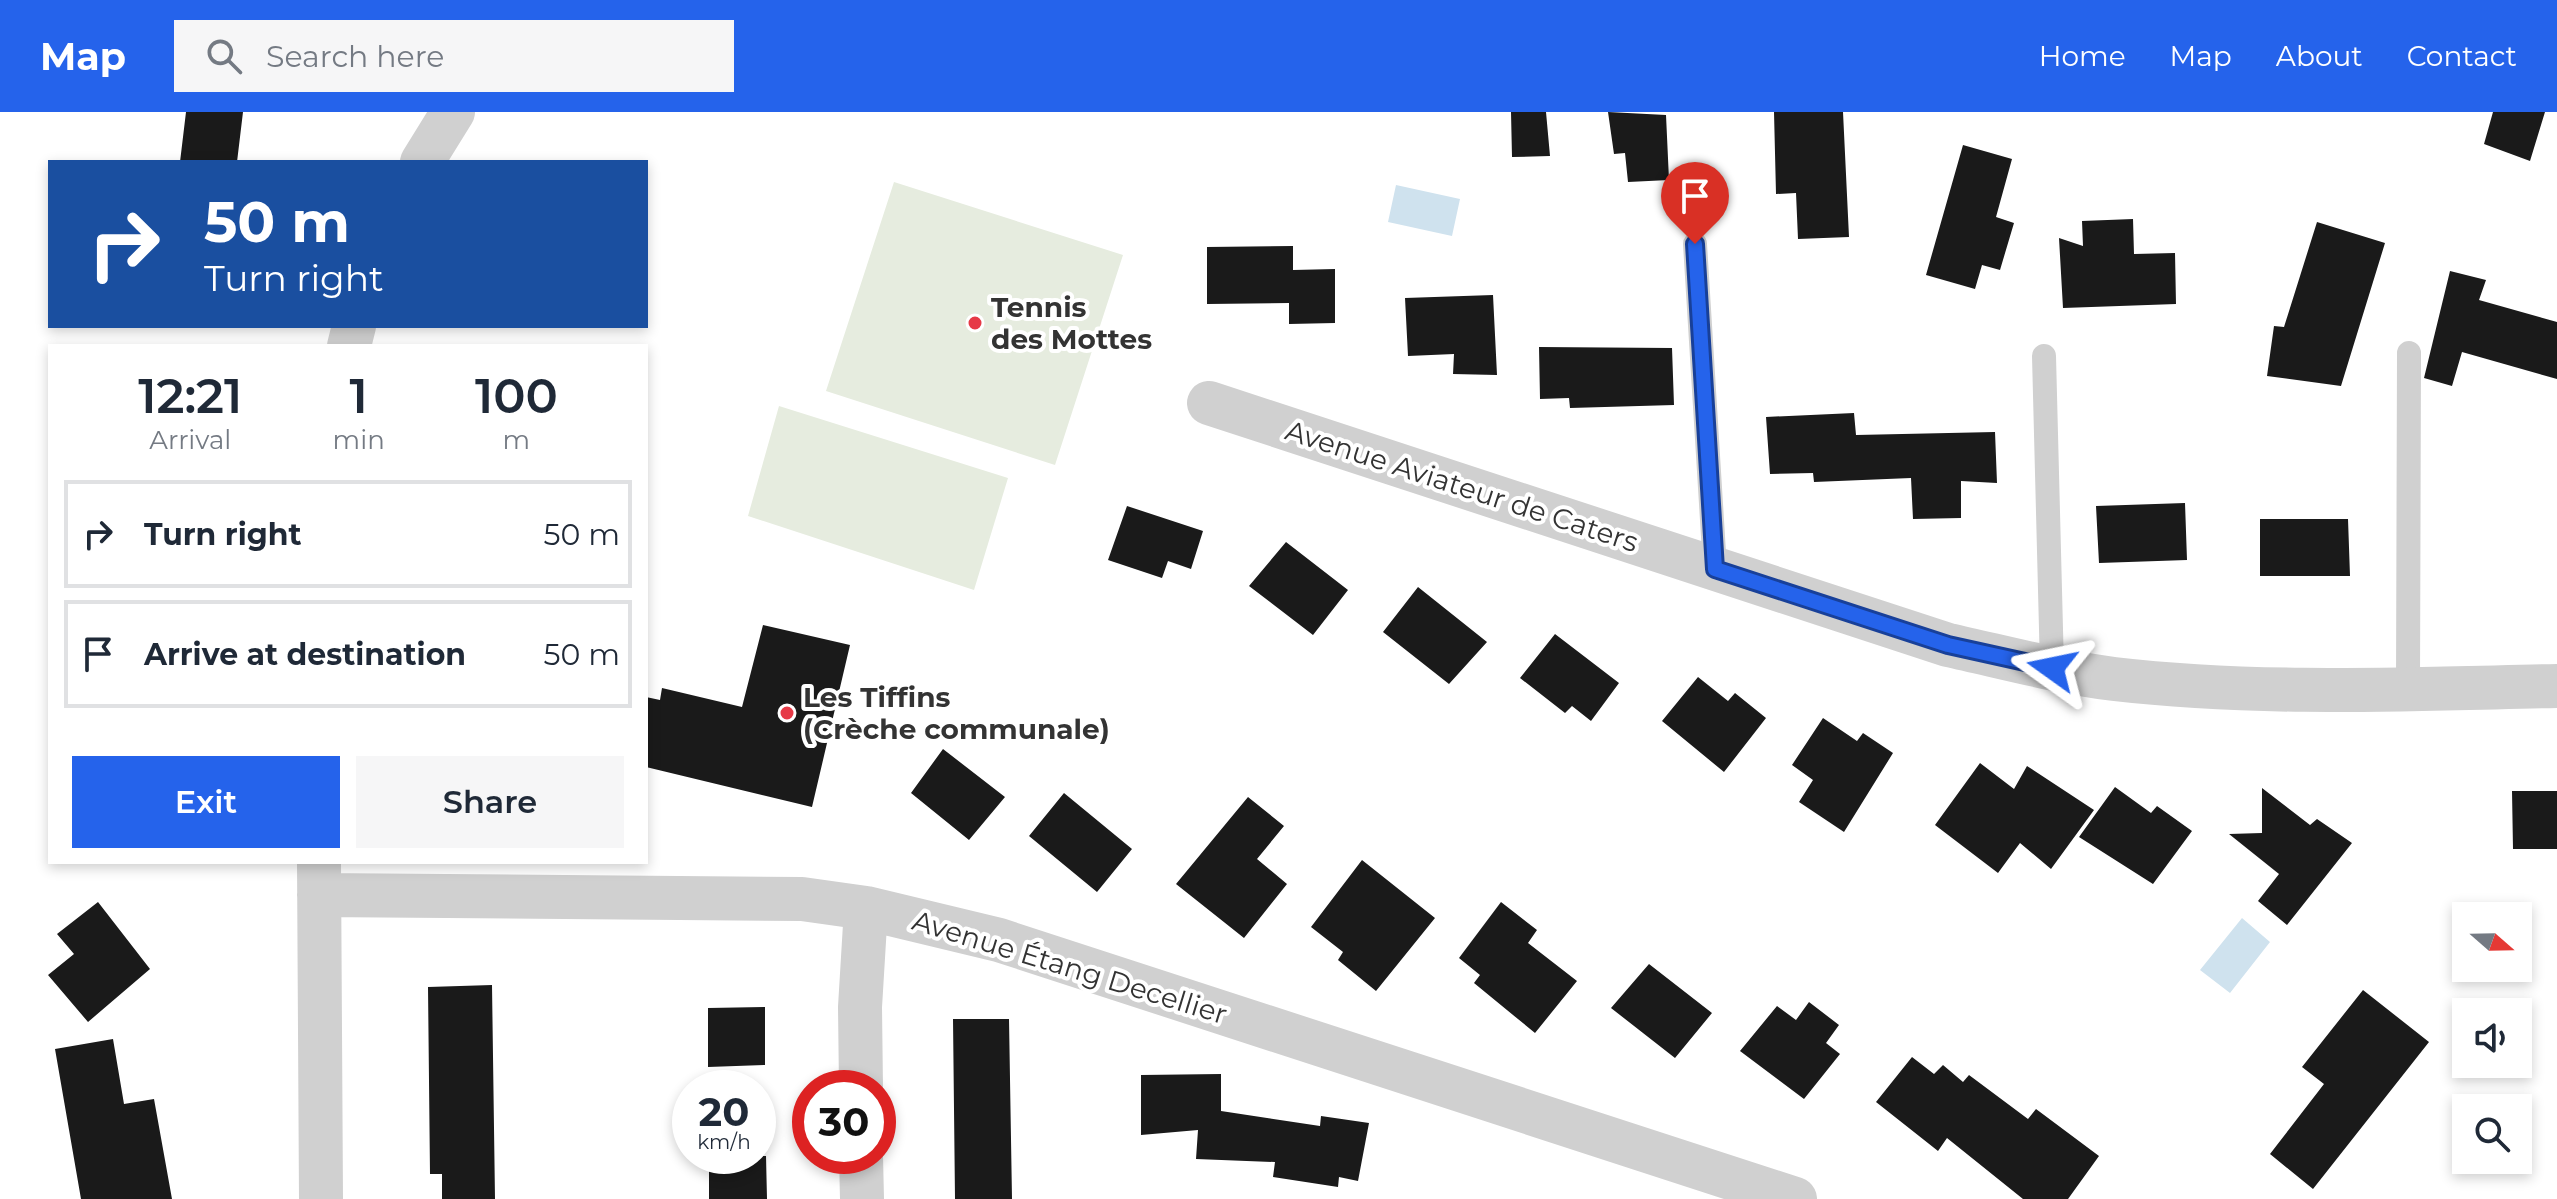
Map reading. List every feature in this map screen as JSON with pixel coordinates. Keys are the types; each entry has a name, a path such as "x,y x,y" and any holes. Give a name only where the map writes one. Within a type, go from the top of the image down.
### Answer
{"street":[{"path":"423,160 453,112"},
{"name":"Avenue Aviateur de Caters","path":"1209,403 1948,645 2052,668 2112,679 2198,686 2557,686"},
{"path":"319,878 321,1199"},
{"name":"Avenue Étang Decellier","path":"319,878 654,895 802,899 866,908 999,940 1795,1199"},
{"path":"861,1070 860,1007 866,908"},
{"path":"861,1174 862,1199"}],"lane":[{"path":"1695,244 1715,569"},
{"path":"2408,687 2409,353"},
{"path":"2044,356 2052,668"}],"shaded area":[{"name":"Tennis des Mottes","path":"894,182 1123,255 1055,465 826,391"},
{"path":"779,406 1008,478 974,590 748,516"}],"water":[{"path":"1396,185 1460,199 1452,236 1388,222"},
{"path":"2242,918 2270,942 2230,993 2200,970"}],"building":[{"path":"186,112 243,112 237,160 180,160"},
{"path":"1511,112 1546,112 1550,156 1512,157"},
{"path":"1608,112 1666,115 1669,180 1628,182 1625,153 1614,154"},
{"path":"1774,112 1843,112 1849,237 1798,239 1796,193 1776,194"},
{"path":"2493,112 2545,112 2530,161 2484,144"},
{"path":"1963,145 2012,159 1996,217 2014,223 2000,270 1982,265 1975,289 1926,275"},
{"path":"2133,219 2134,254 2175,253 2176,304 2063,308 2059,238 2083,246 2082,221"},
{"path":"2317,222 2385,243 2341,386 2267,376 2274,326 2284,327"},
{"path":"1293,246 1293,270 1335,269 1335,323 1289,324 1289,303 1207,304 1207,247"},
{"path":"2450,271 2486,280 2479,300 2557,322 2557,379 2462,352 2452,386 2424,378"},
{"path":"1493,295 1497,375 1453,374 1454,354 1408,356 1405,298"},
{"path":"1539,347 1672,348 1674,405 1570,408 1569,398 1540,399"},
{"path":"1854,413 1856,435 1995,432 1997,483 1961,481 1961,518 1913,519 1911,478 1814,482 1813,473 1770,474 1766,417"},
{"path":"2185,503 2187,560 2099,563 2096,506"},
{"path":"1127,506 1203,531 1191,569 1168,561 1162,578 1108,560"},
{"path":"2260,519 2348,519 2350,576 2260,576"},
{"path":"1286,542 1348,590 1313,635 1249,586"},
{"path":"1418,587 1487,642 1449,684 1383,632"},
{"name":"Les Tiffins (Crèche communale)","path":"763,625 850,645 812,807 648,767 648,697 660,700 662,688 742,707"},
{"path":"1555,634 1619,683 1591,721 1572,706 1565,713 1520,678"},
{"path":"1698,677 1728,701 1735,693 1766,718 1724,772 1662,721"},
{"path":"1823,718 1857,741 1863,733 1893,753 1844,832 1799,802 1813,780 1792,765"},
{"path":"943,749 1005,797 969,840 911,793"},
{"path":"1980,763 2014,789 2027,766 2094,810 2051,869 2020,843 1998,873 1935,825"},
{"path":"2115,787 2151,813 2157,806 2192,831 2153,884 2079,837"},
{"path":"2262,788 2310,825 2317,819 2352,843 2287,925 2258,901 2279,874 2229,834 2262,833"},
{"path":"2512,791 2557,791 2557,849 2513,849"},
{"path":"1064,793 1132,849 1097,892 1029,836"},
{"path":"1248,797 1284,826 1257,859 1287,884 1244,938 1176,884"},
{"path":"1362,860 1435,918 1376,991 1338,960 1343,952 1311,927"},
{"path":"98,902 150,969 88,1022 48,975 74,954 57,934"},
{"path":"1501,902 1537,930 1528,943 1577,981 1535,1033 1474,983 1480,975 1459,958"},
{"path":"1649,964 1712,1013 1675,1058 1611,1008"},
{"path":"492,985 495,1199 442,1199 442,1174 430,1174 428,987"},
{"path":"2363,990 2429,1042 2313,1189 2270,1154 2324,1084 2302,1067"},
{"path":"1809,1002 1839,1025 1826,1043 1840,1054 1804,1099 1740,1051 1777,1006 1796,1020"},
{"path":"765,1007 765,1065 708,1067 708,1008"},
{"path":"953,1019 1009,1019 1012,1199 955,1199"},
{"path":"113,1039 124,1104 154,1099 172,1199 81,1199 55,1049"},
{"path":"1912,1057 1934,1074 1943,1065 1963,1082 1969,1075 2028,1119 2036,1109 2099,1156 2068,1199 2023,1199 1947,1138 1938,1151 1876,1102"},
{"path":"1221,1074 1221,1111 1320,1126 1321,1116 1369,1123 1358,1181 1339,1177 1338,1187 1273,1177 1275,1162 1196,1159 1198,1130 1141,1135 1141,1075"},
{"path":"709,1174 766,1174 767,1199 709,1199"}],"place":[{"name":"Tennis des Mottes","path":"975,323"},
{"name":"Les Tiffins (Crèche communale)","path":"787,713"}],"route":[{"path":"1695,244 1715,569 1948,645 2052,668"}]}
